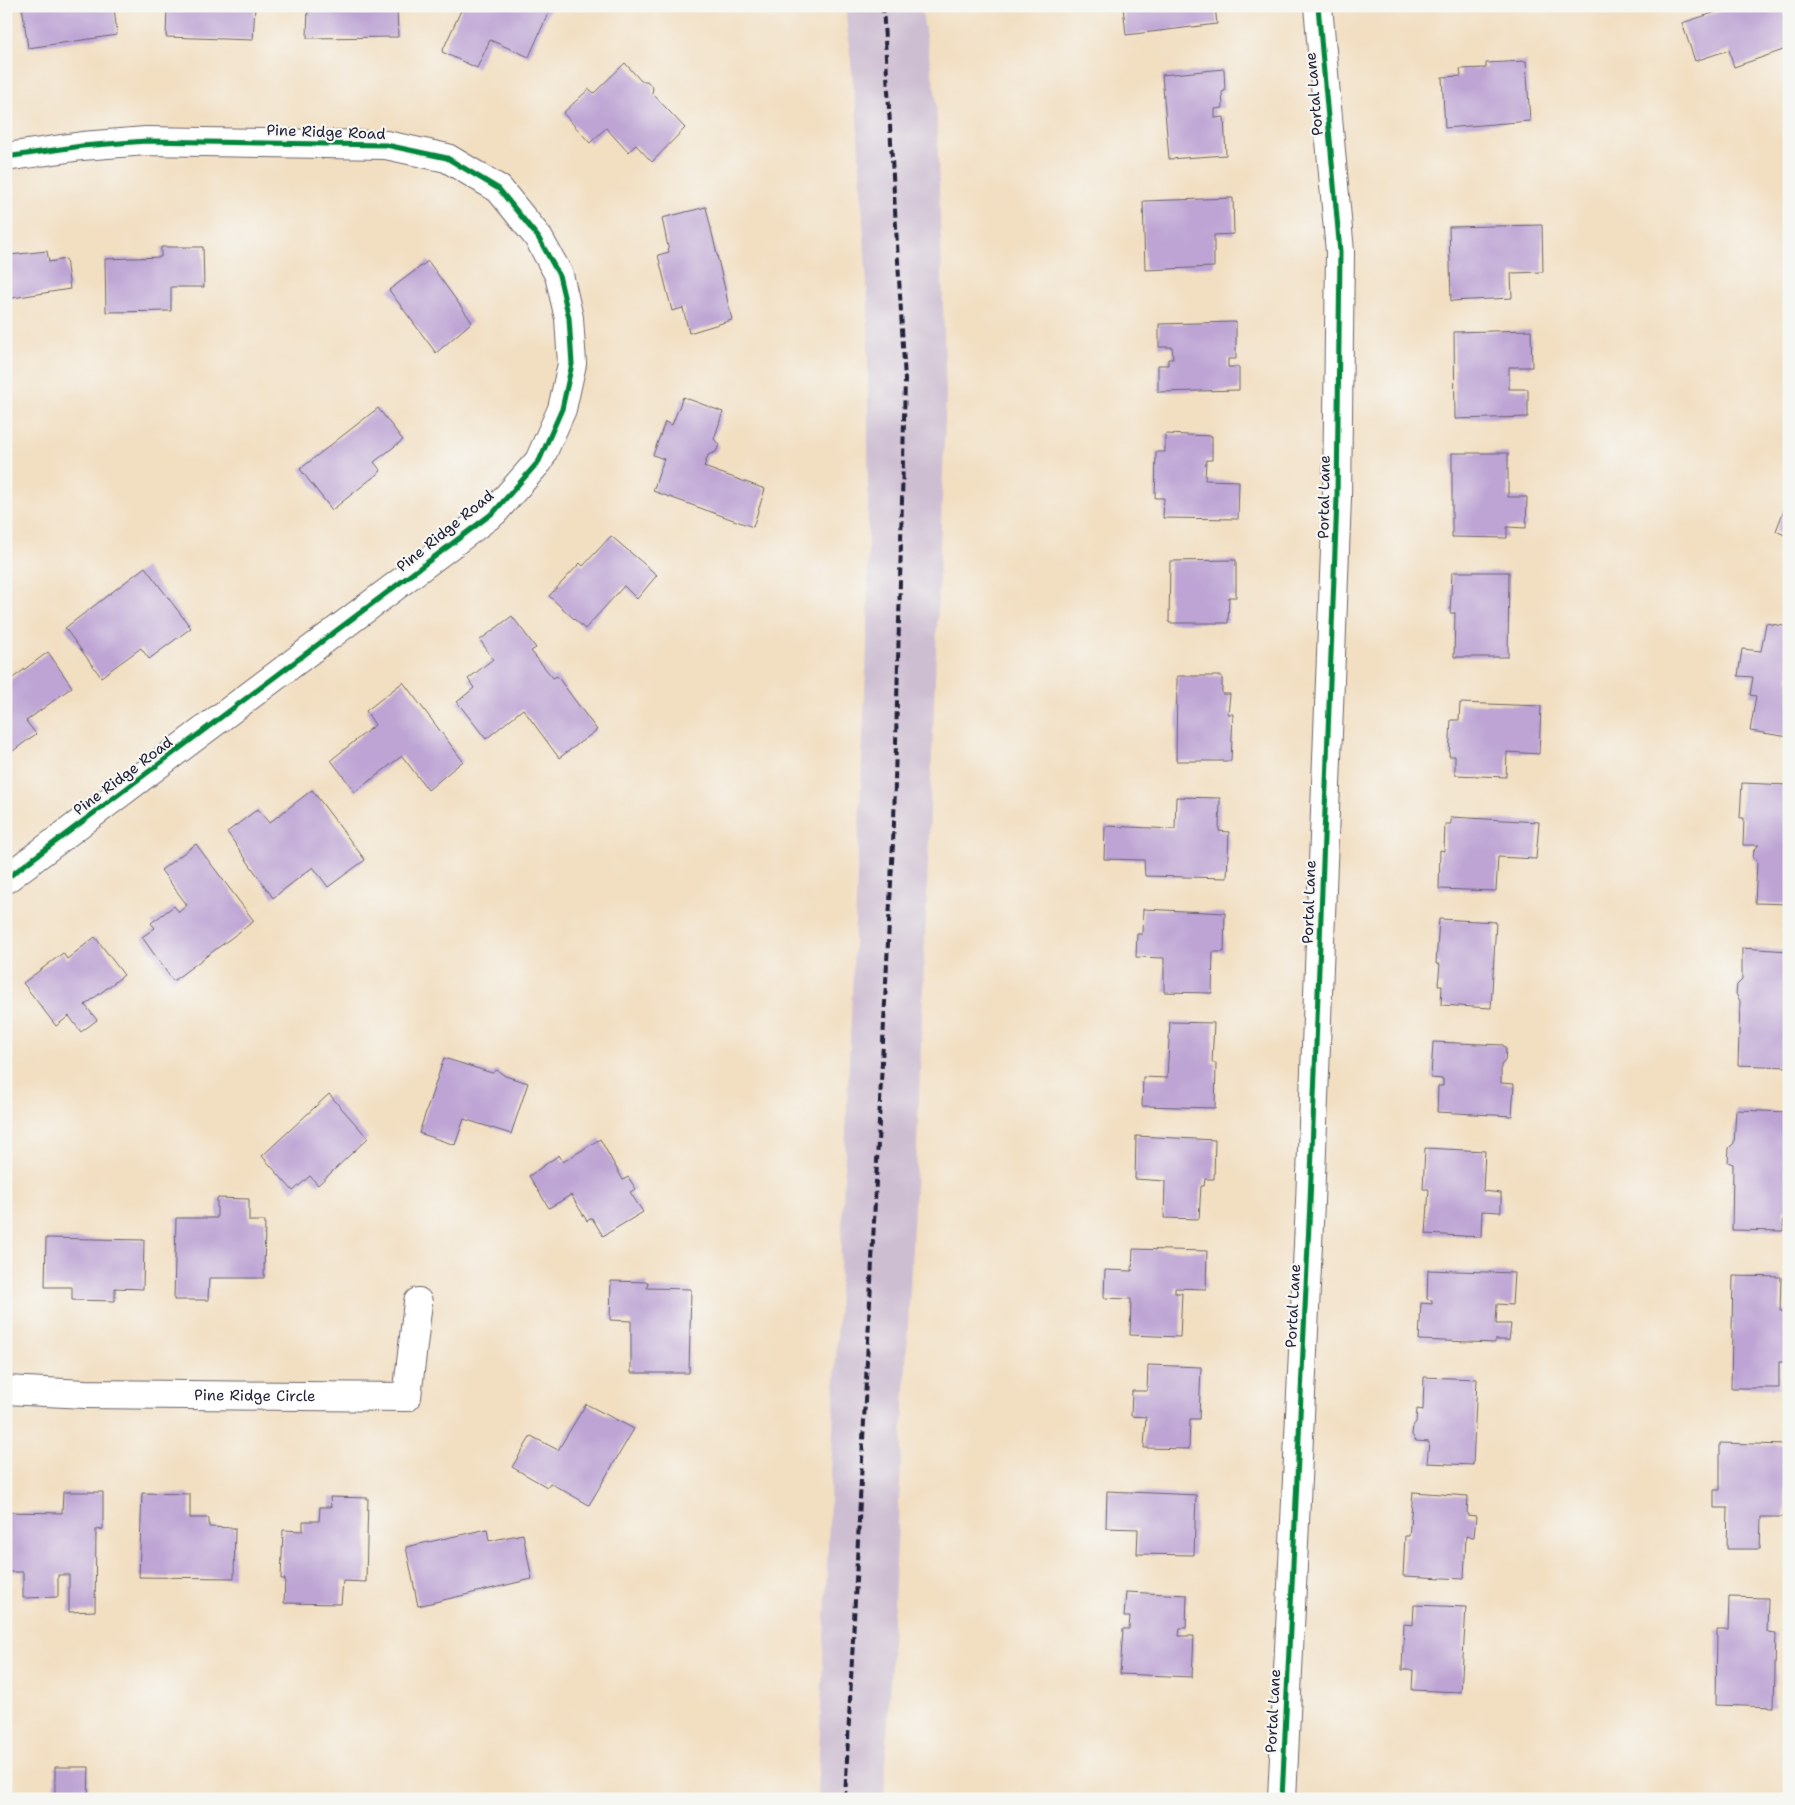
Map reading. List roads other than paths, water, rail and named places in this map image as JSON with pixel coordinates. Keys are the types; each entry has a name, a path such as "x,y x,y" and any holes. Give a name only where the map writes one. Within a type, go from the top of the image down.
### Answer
{"street":[{"name":"Portal Lane","path":"1282,1799 1310,1202 1337,498 1340,252 1318,6"},
{"name":"Pine Ridge Road","path":"6,157 82,146 146,141 386,145 446,158 499,189 538,237 559,275 569,318 572,364 562,409 539,461 494,512 6,878"},
{"name":"Pine Ridge Circle","path":"6,1390 85,1394 407,1397 418,1302"}],"railway":[{"path":"845,1799 894,823 905,380 883,6"}]}
